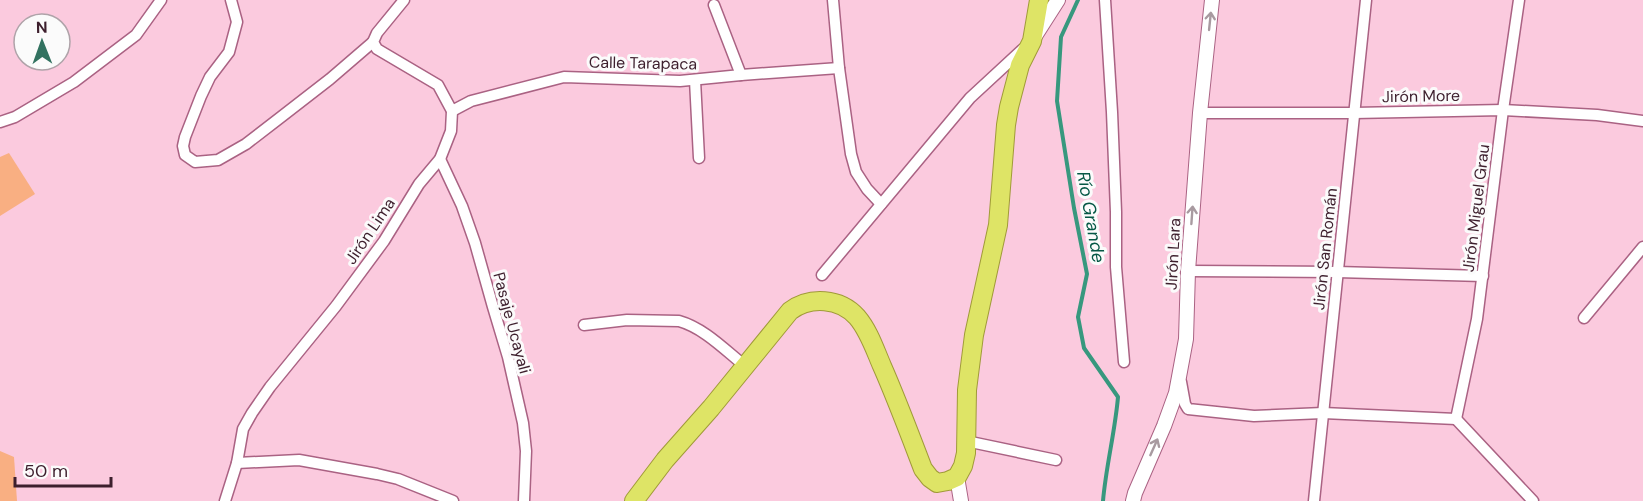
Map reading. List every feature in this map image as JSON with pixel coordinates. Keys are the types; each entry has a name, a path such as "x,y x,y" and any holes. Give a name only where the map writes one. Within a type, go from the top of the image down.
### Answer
{"highway":[{"path":"634,501 665,460 711,408 790,311 798,305 820,301 831,302 843,307 856,316 870,338 923,470 937,483 957,477 966,453 966,390 974,335 998,225 1007,116 1020,65 1032,41 1039,0"}],"street":[{"path":"0,122 15,117 74,82 136,35 161,0"},
{"path":"231,0 237,22 229,52 210,77 185,137 183,146 185,155 195,162 218,160 246,144 330,79 373,42 377,33 404,0"},
{"path":"833,0 850,154 856,172 881,204"},
{"path":"822,275 970,98 1032,41 1058,0"},
{"path":"1105,0 1113,134 1116,267 1124,362"},
{"name":"Jirón Lara","path":"1133,501 1176,393 1186,339 1188,271 1200,113 1212,0"},
{"name":"Jirón San Román","path":"1314,501 1366,0"},
{"name":"Jirón Miguel Grau","path":"1456,419 1477,319 1519,0"},
{"path":"714,5 741,75"},
{"path":"373,42 377,49 438,86 452,111"},
{"name":"Calle Tarapaca","path":"452,111 471,101 564,77 680,81 839,68"},
{"path":"695,80 699,158"},
{"name":"Jirón More","path":"1200,113 1503,110 1597,115 1643,121"},
{"name":"Jirón Lima","path":"225,501 237,463 243,429 252,413 270,387 336,306 384,241 418,184 440,159 451,131 452,111"},
{"name":"Pasaje Ucayali","path":"440,159 462,206 475,243 508,357 523,423 524,501"},
{"path":"1584,318 1643,247"},
{"path":"1188,271 1483,276"},
{"path":"584,325 627,320 670,321 687,324 700,331 745,366"},
{"path":"1180,375 1188,409 1254,416 1323,413 1456,419 1533,501"},
{"path":"966,441 1056,460"},
{"path":"237,463 299,460 377,474 453,501"},
{"path":"957,477 961,501"}],"shaded area":[{"path":"9,153 35,194 0,216 0,157"},
{"path":"0,451 14,457 17,501 0,501"}],"waterway":[{"name":"Río Grande","path":"1078,0 1061,37 1057,101 1087,274 1078,317 1084,348 1118,397 1103,501"}]}
